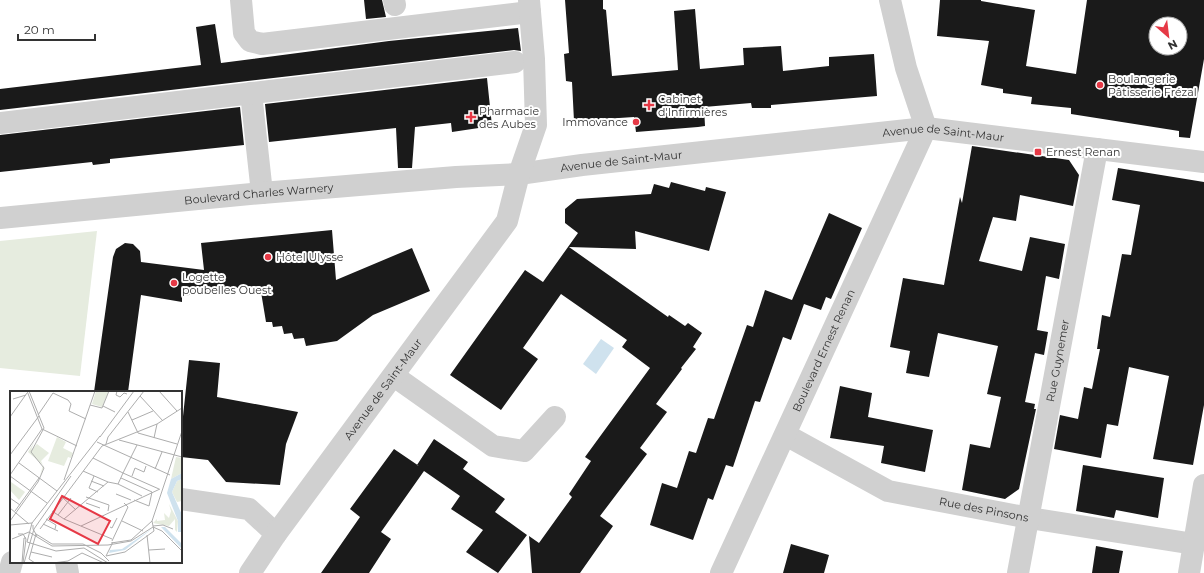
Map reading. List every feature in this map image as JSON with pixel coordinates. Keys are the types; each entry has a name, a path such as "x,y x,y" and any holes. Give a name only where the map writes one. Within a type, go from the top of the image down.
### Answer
{"street":[{"path":"240,0 244,33 250,41 262,44 530,6 534,59 536,125 519,174"},
{"path":"890,0 906,68 926,128"},
{"path":"0,123 515,62"},
{"path":"251,93 262,193"},
{"name":"Avenue de Saint-Maur","path":"250,573 276,534 507,221 519,174 582,165 926,128 1204,162"},
{"name":"Boulevard Ernest Renan","path":"721,573 786,435 926,128"},
{"name":"Rue Guynemer","path":"1018,573 1097,149"},
{"name":"Boulevard Charles Warnery","path":"0,218 262,193 456,177 519,174"},
{"path":"394,376 493,446 524,451 555,417"},
{"name":"Rue des Pinsons","path":"786,435 888,491 1029,518 1194,544"},
{"path":"1189,573 1204,484"},
{"path":"182,499 249,509 276,534"},
{"path":"9,573 12,563"},
{"path":"66,563 68,573"}],"shaded area":[{"path":"97,231 80,376 0,368 0,241"}],"water":[{"path":"601,339 614,348 596,374 583,364"}],"building":[{"path":"364,0 382,0 386,17 366,19"},
{"path":"565,0 603,0 603,9 606,10 612,76 678,70 674,11 695,9 700,69 744,65 743,48 781,46 783,71 829,66 829,57 874,54 877,96 771,105 771,108 752,108 751,103 704,107 705,126 698,127 636,132 634,117 574,121 572,82 566,81 564,54 569,53"},
{"path":"940,0 981,0 1035,10 1026,66 1076,74 1087,0 1204,0 1204,59 1190,138 1179,137 1179,131 1071,114 1071,108 1031,104 1032,97 1003,93 1003,89 981,85 989,41 937,36"},
{"path":"215,24 221,63 389,41 518,28 521,51 514,50 0,110 0,89 201,65 196,27"},
{"path":"487,78 492,126 452,132 451,123 415,127 412,168 398,168 396,128 269,142 265,104"},
{"path":"240,107 244,145 110,159 110,163 93,165 92,162 0,172 0,135"},
{"path":"972,146 1069,160 1079,175 1073,206 1020,195 1016,221 993,217 979,261 1022,271 1030,237 1065,244 1059,279 1046,276 1037,330 1048,332 1044,355 1035,353 1025,402 1035,404 1034,409 1036,409 1019,489 1005,499 962,490 970,444 990,448 1001,397 987,394 998,346 938,333 929,377 906,373 910,351 890,347 903,278 944,285 960,197 962,203"},
{"path":"1118,168 1204,182 1204,405 1193,465 1153,459 1169,376 1129,367 1118,426 1107,424 1101,458 1054,449 1060,415 1078,419 1084,387 1092,389 1100,349 1097,349 1102,315 1110,317 1122,254 1131,255 1140,205 1112,200"},
{"path":"671,182 705,191 706,187 726,192 709,251 635,231 636,249 569,247 668,317 669,315 685,326 688,323 702,333 693,347 696,349 656,404 667,412 640,448 647,454 600,516 613,526 580,573 532,573 529,536 539,543 572,497 569,494 591,461 585,457 650,368 622,347 627,340 561,294 523,348 538,359 501,410 450,375 525,270 543,282 578,233 565,223 565,209 577,199 651,194 654,184 669,188"},
{"path":"829,213 862,228 831,299 826,297 821,310 804,304 791,340 783,337 760,402 755,401 733,467 726,465 713,500 708,498 693,540 650,525 662,483 677,488 689,451 696,453 708,418 714,419 747,325 753,327 765,290 792,300"},
{"path":"332,230 336,280 412,248 430,291 373,315 337,341 306,346 304,338 294,339 292,333 284,334 282,326 273,327 272,322 266,322 260,286 225,289 182,296 182,302 141,295 128,391 94,391 113,257 116,249 125,243 133,244 140,251 141,262 204,270 201,243"},
{"path":"189,360 220,363 217,397 298,412 286,444 280,485 226,482 208,460 182,457 182,426"},
{"path":"840,386 872,393 868,417 933,430 925,472 881,463 884,446 830,438"},
{"path":"434,439 468,462 463,469 505,499 495,512 527,535 498,573 466,552 483,530 451,509 460,496 424,471 381,532 391,539 369,573 321,573 360,517 350,509 394,449 417,465"},
{"path":"1083,465 1164,478 1158,518 1116,510 1114,518 1076,511"},
{"path":"791,544 829,555 824,573 783,573"},
{"path":"1096,546 1123,551 1119,573 1092,573"}],"place":[{"name":"Boulangerie Pâtisserie Frézal","path":"1100,85"},
{"name":"Cabinet d'Infirmières","path":"649,105"},
{"name":"Pharmacie des Aubes","path":"471,117"},
{"name":"Immovance","path":"636,122"},
{"name":"Ernest Renan","path":"1038,152"},
{"name":"Hôtel Ulysse","path":"268,257"},
{"name":"Logette poubelles Ouest","path":"174,283"}]}
